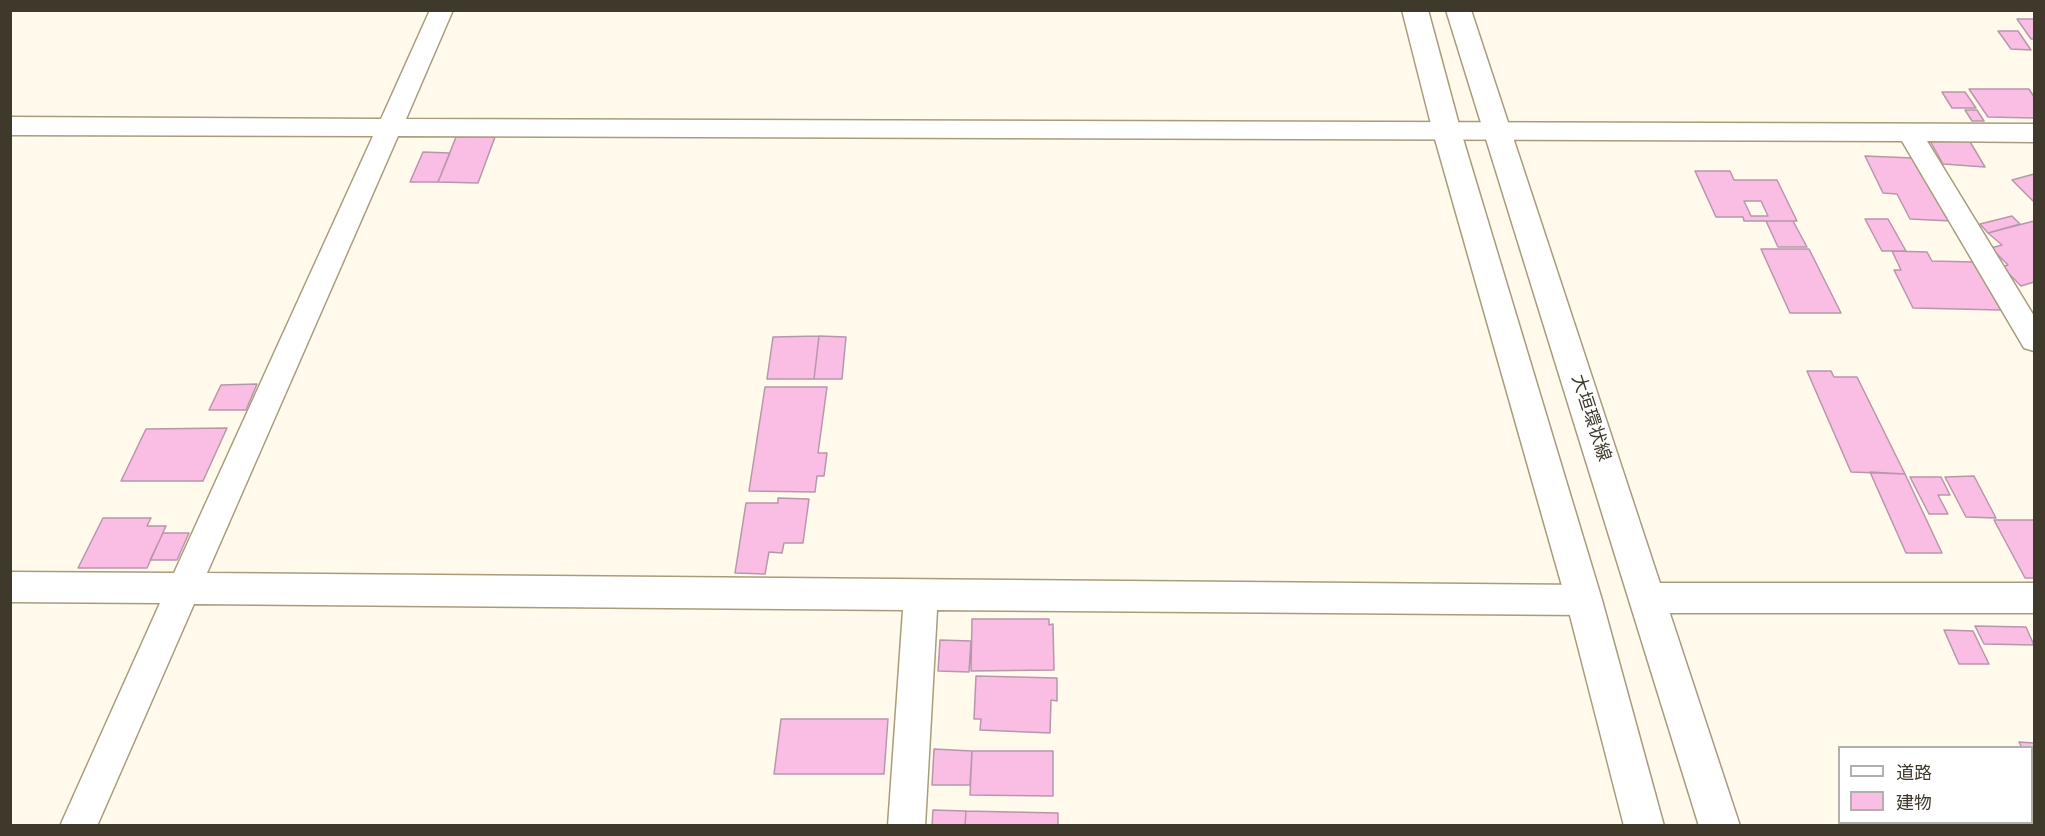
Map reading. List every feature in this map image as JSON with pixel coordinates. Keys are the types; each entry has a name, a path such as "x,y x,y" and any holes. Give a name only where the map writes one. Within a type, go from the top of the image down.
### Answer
{"main road":[{"path":"1415,10 1447,132 1584,600 1644,825"},
{"name":"大垣環状線","path":"1458,10 1649,598 1720,825"}],"street":[{"path":"78,825 442,10"},
{"path":"10,126 2034,133"},
{"path":"1909,132 2034,340"},
{"path":"10,587 1584,600"},
{"path":"906,825 921,594"},
{"path":"1649,598 2034,598"}],"building":[{"path":"2017,19 2034,19 2034,39 2031,39"},
{"path":"1998,31 2018,31 2031,50 2011,49"},
{"path":"1969,89 2029,89 2034,97 2034,118 1988,117"},
{"path":"1942,92 1965,92 1976,108 1952,108"},
{"path":"1965,110 1977,110 1984,121 1972,121"},
{"path":"456,137 495,137 478,183 438,182"},
{"path":"1929,139 1969,140 1985,167 1943,164"},
{"path":"423,152 450,153 438,182 410,182"},
{"path":"1865,156 1913,158 1951,221 1910,219 1897,194 1883,193"},
{"path":"1695,171 1730,171 1734,180 1777,180 1797,221 1744,221 1743,217 1716,217","holes":["1744,201 1761,201 1768,216 1751,216"]},
{"path":"2034,174 2034,202 2012,180"},
{"path":"2012,216 2020,224 1988,233 1980,224"},
{"path":"1865,219 1888,219 1906,251 1882,251"},
{"path":"1766,221 1793,221 1807,247 1778,247"},
{"path":"2034,221 2034,282 2021,286 2002,267 2008,265 1991,248 2002,245 1988,233"},
{"path":"1761,249 1809,249 1841,313 1790,313"},
{"path":"1892,251 1927,252 1932,261 1975,262 2001,310 1913,308 1894,270 1901,270"},
{"path":"819,336 814,379 767,379 773,337"},
{"path":"819,336 846,337 842,379 814,379"},
{"path":"1807,371 1831,371 1834,377 1857,377 1905,474 1851,472"},
{"path":"257,384 246,410 209,410 221,385"},
{"path":"765,387 827,387 818,453 827,453 824,476 817,476 815,492 749,491"},
{"path":"227,428 203,481 121,481 146,429"},
{"path":"1870,472 1905,474 1942,553 1906,553"},
{"path":"1974,476 1996,518 1966,517 1945,477"},
{"path":"1910,477 1941,477 1950,495 1938,495 1948,514 1929,514"},
{"path":"778,498 809,499 803,543 784,543 782,553 769,552 765,574 735,573 746,503 778,503"},
{"path":"103,518 151,518 147,526 166,526 147,568 78,568"},
{"path":"1994,520 2034,520 2034,578 2025,578"},
{"path":"163,533 189,533 177,560 150,560"},
{"path":"972,619 1049,619 1049,625 1053,624 1054,670 971,671"},
{"path":"1975,626 2026,627 2034,645 1984,644"},
{"path":"1944,630 1973,631 1989,664 1959,664"},
{"path":"940,640 971,641 969,672 938,671"},
{"path":"976,676 1057,678 1057,701 1051,700 1050,733 980,730 981,719 974,719"},
{"path":"781,719 888,719 884,774 774,774"},
{"path":"2019,742 2034,743 2034,775 2033,746 2021,746"},
{"path":"934,749 972,751 970,785 932,785"},
{"path":"972,751 1053,751 1053,796 970,795"},
{"path":"933,810 966,811 965,826 932,826"},
{"path":"966,811 1058,813 1058,826 965,826"}]}
